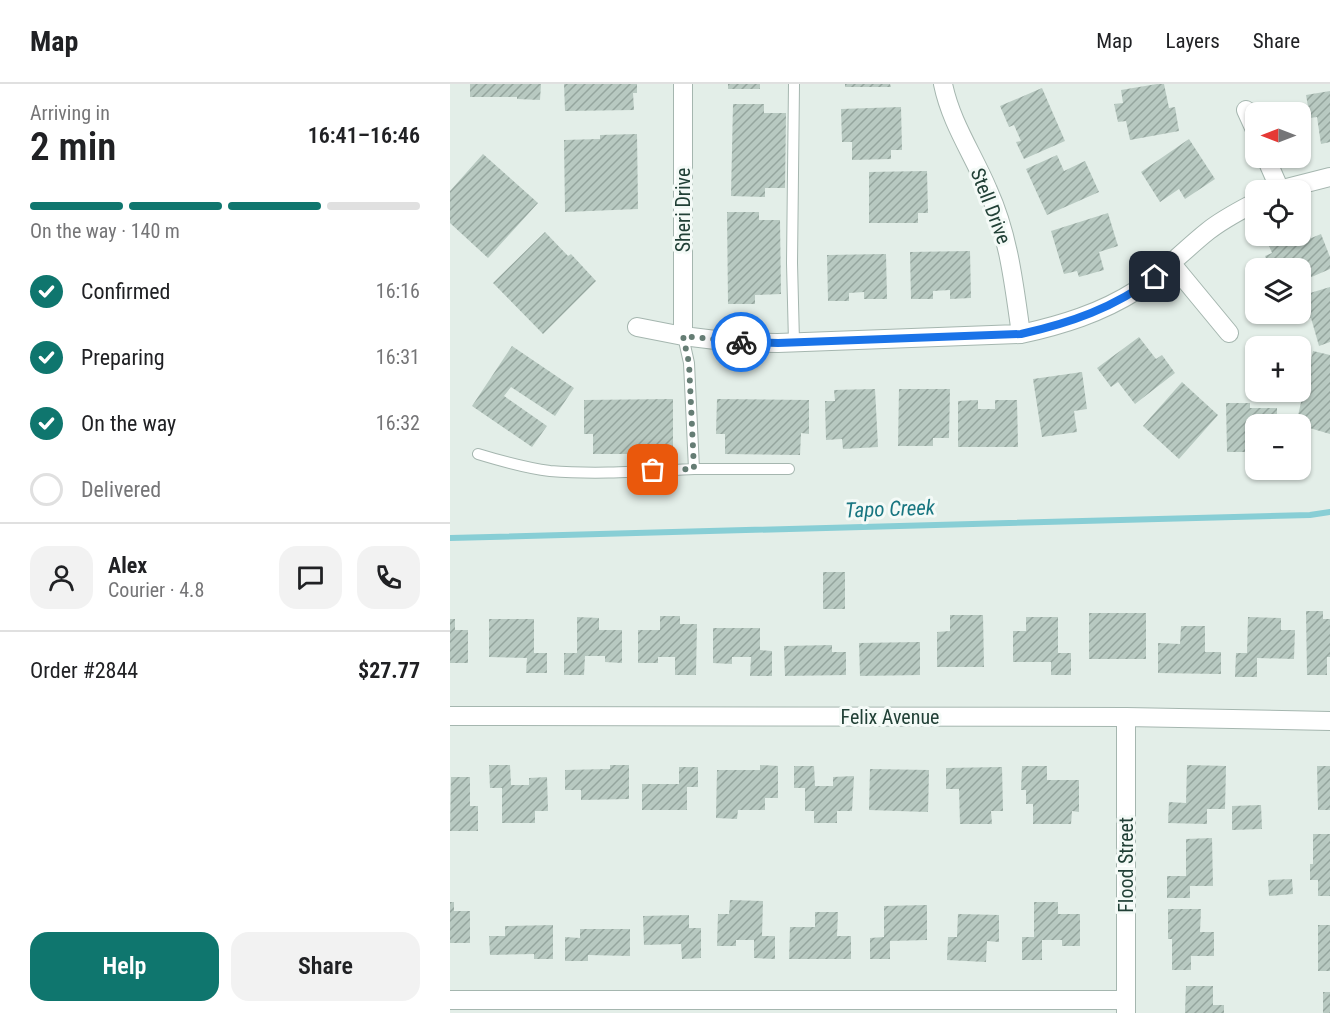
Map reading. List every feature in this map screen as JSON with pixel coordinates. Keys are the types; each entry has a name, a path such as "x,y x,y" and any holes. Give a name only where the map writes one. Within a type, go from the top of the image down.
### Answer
{"street":[{"name":"Sheri Drive","path":"683,84 683,336"},
{"name":"Stell Drive","path":"943,84 955,124 988,189 1002,225 1010,260 1021,334"},
{"path":"1311,182 1330,177"},
{"path":"637,327 732,342 1021,334 1059,326 1103,309 1137,290 1172,264 1207,232 1245,208"},
{"path":"1172,264 1229,333"},
{"name":"Felix Avenue","path":"450,716 1126,717 1330,721"},
{"name":"Flood Street","path":"1126,717 1126,1006"},
{"path":"450,1000 1126,1006"}],"lane":[{"path":"794,84 792,263 794,342"},
{"path":"683,336 689,363 694,469"},
{"path":"478,454 549,471 789,469"}],"building":[{"path":"470,84 541,84 540,100 517,99 517,97 470,97"},
{"path":"564,84 637,84 637,93 633,93 634,110 565,111"},
{"path":"728,84 760,84 760,89 728,89"},
{"path":"845,84 890,84 891,87 845,87"},
{"path":"1164,84 1169,108 1175,107 1179,131 1130,140 1126,121 1118,122 1114,104 1123,103 1121,90"},
{"path":"1042,88 1065,141 1024,159 1016,142 1021,141 1014,125 1009,127 1000,106"},
{"path":"1330,91 1330,142 1321,144 1317,117 1311,118 1311,102 1307,102 1306,95"},
{"path":"733,104 764,104 764,113 786,113 785,188 765,188 765,197 731,196"},
{"path":"901,107 902,150 891,150 891,159 852,160 852,142 842,142 841,109"},
{"path":"637,134 638,209 565,212 564,140 600,139 600,135"},
{"path":"1189,139 1215,179 1185,199 1179,189 1160,202 1141,172"},
{"path":"483,154 538,203 488,258 450,223 450,191"},
{"path":"1057,155 1064,171 1085,161 1099,192 1047,215 1026,169"},
{"path":"927,171 928,213 918,213 918,223 869,223 869,172"},
{"path":"727,212 759,212 759,220 780,220 781,294 755,295 755,304 728,304"},
{"path":"1108,213 1118,246 1099,252 1104,270 1079,277 1077,271 1064,274 1051,231"},
{"path":"545,232 568,256 571,254 596,281 543,334 493,283"},
{"path":"1321,234 1330,257 1330,269 1311,277 1311,258 1266,258 1265,256 1272,253 1269,246 1311,246 1311,238"},
{"path":"970,251 971,298 950,299 950,290 933,291 933,299 911,299 910,252"},
{"path":"886,254 887,299 864,299 864,292 849,293 849,301 828,301 827,255"},
{"path":"1330,287 1330,342 1319,346 1311,318 1311,293"},
{"path":"1139,337 1156,359 1162,355 1175,373 1135,404 1118,382 1111,387 1097,368"},
{"path":"512,346 574,388 555,416 511,387 504,396 547,426 532,447 472,406"},
{"path":"1313,351 1330,355 1330,434 1311,428 1311,414 1298,414 1301,402 1311,402"},
{"path":"1082,372 1087,409 1074,411 1077,432 1042,437 1033,379"},
{"path":"1182,382 1218,415 1179,459 1143,426"},
{"path":"875,389 878,447 843,449 842,439 826,440 825,401 835,401 834,390"},
{"path":"899,389 950,389 949,438 933,438 933,446 898,446"},
{"path":"673,399 673,454 593,454 593,434 584,434 584,400"},
{"path":"717,399 809,400 809,434 801,433 800,455 725,454 725,434 716,434"},
{"path":"978,400 978,409 995,409 995,400 1017,400 1018,447 958,447 958,401"},
{"path":"1226,403 1250,403 1250,408 1277,408 1277,414 1245,414 1245,452 1227,452"},
{"path":"823,572 845,572 845,609 823,609"},
{"path":"1306,611 1323,611 1323,619 1330,619 1330,657 1327,657 1327,675 1307,675"},
{"path":"1089,613 1146,613 1146,659 1089,659"},
{"path":"950,615 983,615 984,667 937,667 937,632 950,631"},
{"path":"660,616 680,616 680,624 697,624 696,675 675,675 675,657 658,657 658,663 638,663 638,630 660,630"},
{"path":"577,617 599,618 599,630 622,630 622,663 605,662 605,656 585,656 584,675 564,675 564,653 577,653"},
{"path":"1026,617 1058,617 1058,653 1071,653 1071,675 1051,675 1051,662 1013,662 1013,631 1026,631"},
{"path":"1248,617 1281,618 1281,630 1295,630 1294,659 1257,658 1257,677 1235,677 1236,653 1247,653"},
{"path":"450,619 455,619 455,630 468,630 468,663 450,663"},
{"path":"489,619 534,619 534,653 547,653 547,673 526,673 527,658 489,657"},
{"path":"1181,626 1205,626 1205,652 1221,652 1221,674 1158,673 1158,643 1180,644"},
{"path":"713,628 760,628 760,650 772,651 772,676 750,676 751,657 732,657 732,664 713,663"},
{"path":"920,642 920,675 860,676 859,643"},
{"path":"832,645 832,652 846,652 846,675 785,676 784,646"},
{"path":"489,765 510,765 511,785 529,785 529,778 547,777 548,811 535,811 535,823 502,823 502,788 490,788"},
{"path":"610,765 629,765 629,799 581,800 581,790 565,790 565,770 610,769"},
{"path":"760,765 778,766 778,798 765,798 765,810 738,810 737,819 716,818 717,770 760,770"},
{"path":"1187,765 1226,766 1225,809 1207,809 1207,824 1168,823 1169,802 1186,803"},
{"path":"794,766 814,766 815,786 833,786 833,777 854,776 852,811 837,811 837,823 814,823 814,811 805,811 805,788 794,788"},
{"path":"1022,766 1047,766 1047,780 1079,780 1079,812 1072,811 1071,824 1033,824 1033,804 1026,804 1026,790 1021,790"},
{"path":"1317,766 1330,766 1330,810 1318,810"},
{"path":"679,767 698,767 698,787 687,787 687,810 642,810 642,784 679,784"},
{"path":"1002,767 1003,811 991,811 992,824 960,824 959,789 946,789 946,768"},
{"path":"870,769 929,770 928,812 869,810"},
{"path":"451,777 470,777 470,806 478,806 478,831 450,831"},
{"path":"1261,805 1262,829 1232,830 1232,806"},
{"path":"1313,834 1330,834 1330,896 1318,896 1318,880 1310,880 1310,864 1313,864"},
{"path":"1212,838 1213,886 1190,886 1190,898 1167,898 1167,876 1186,876 1186,839"},
{"path":"1292,879 1293,894 1269,896 1268,880"},
{"path":"730,900 763,901 762,936 775,936 775,959 754,958 754,940 736,940 736,946 717,946 718,914 729,914"},
{"path":"450,902 454,902 454,911 470,911 470,943 450,943"},
{"path":"1034,902 1058,902 1058,914 1080,914 1080,946 1062,946 1062,940 1042,940 1042,960 1022,960 1022,937 1034,937"},
{"path":"927,905 927,940 890,941 890,959 870,959 870,938 884,937 884,906"},
{"path":"1168,909 1201,909 1200,932 1214,932 1214,956 1191,956 1191,970 1172,970 1172,939 1168,939"},
{"path":"815,912 838,912 837,936 851,936 851,959 789,959 790,927 815,927"},
{"path":"958,914 999,915 999,942 987,941 986,962 947,960 948,937 957,937"},
{"path":"689,915 689,928 701,928 701,958 682,959 681,944 644,945 643,916"},
{"path":"553,925 553,959 534,959 534,954 490,955 489,936 505,936 505,926"},
{"path":"1318,925 1330,925 1330,971 1318,971"},
{"path":"580,929 630,929 630,956 588,955 588,961 565,961 565,937 580,938"},
{"path":"1186,986 1213,986 1213,1005 1224,1005 1224,1013 1185,1013"},
{"path":"1323,992 1330,992 1330,1013 1323,1013"}],"waterway":[{"name":"Tapo Creek","path":"450,538 1310,515 1330,512"}],"way so far":[{"path":"653,470 694,469 689,363 683,336 741,342"}],"route":[{"path":"741,342 778,343 1021,334 1059,326 1103,309 1155,277"}]}
